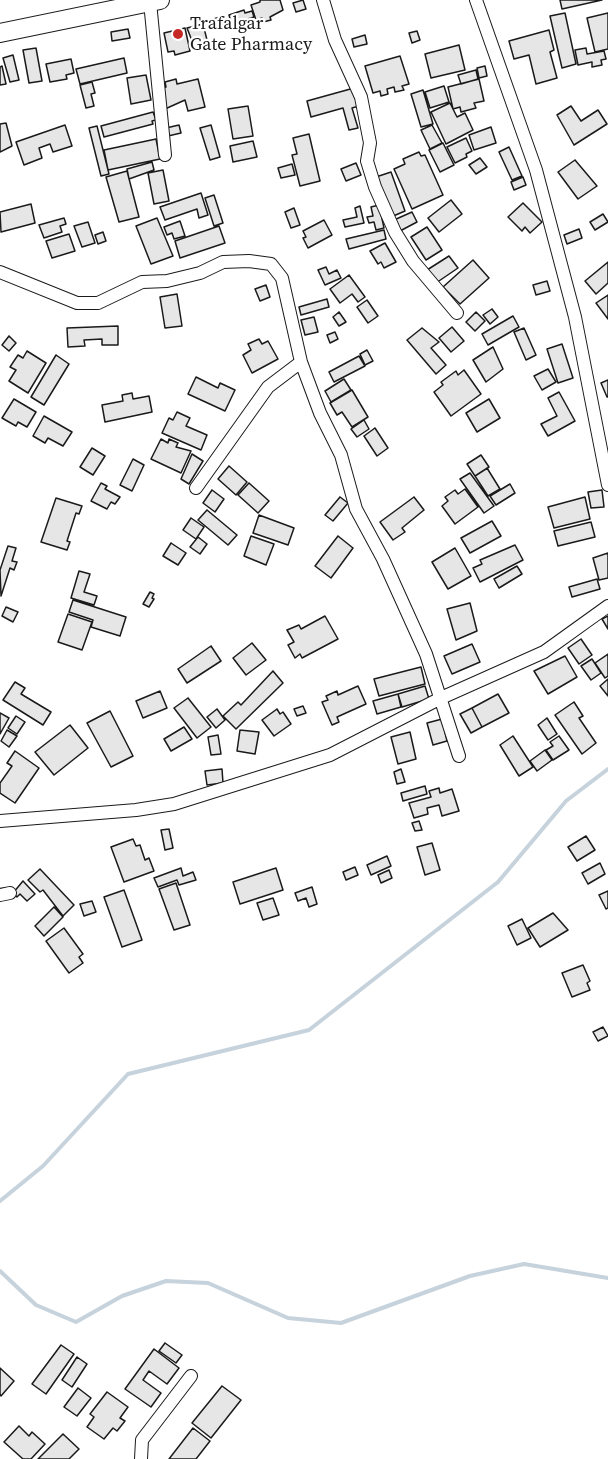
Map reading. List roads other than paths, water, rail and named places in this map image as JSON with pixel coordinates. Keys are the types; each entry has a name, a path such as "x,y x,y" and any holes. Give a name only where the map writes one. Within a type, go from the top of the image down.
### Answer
{"main road":[{"path":"0,33 155,1"}],"street":[{"path":"323,0 335,40 362,97 370,143 367,161 379,196 395,232 413,261 457,313"},
{"path":"476,0 536,170 575,317 604,449 608,485"},
{"path":"155,1 165,155"},
{"path":"0,272 77,303 98,303 142,282 200,273 224,262 249,261 271,264 282,278 301,362 320,413 341,455 356,510 382,558 426,654 459,756"},
{"path":"196,488 268,387 301,362"},
{"path":"0,821 136,810 174,804 330,755 441,698 544,652 608,606"},
{"path":"141,1459 142,1440 191,1376"}],"waterway":[{"path":"0,1201 43,1166 128,1074 309,1030 498,882 566,801 608,769"},
{"path":"0,1271 36,1305 76,1322 122,1296 166,1281 208,1283 288,1318 341,1323 470,1276 524,1264 608,1278"}],"place":[{"name":"Trafalgar Gate Pharmacy","path":"178,34"}]}
